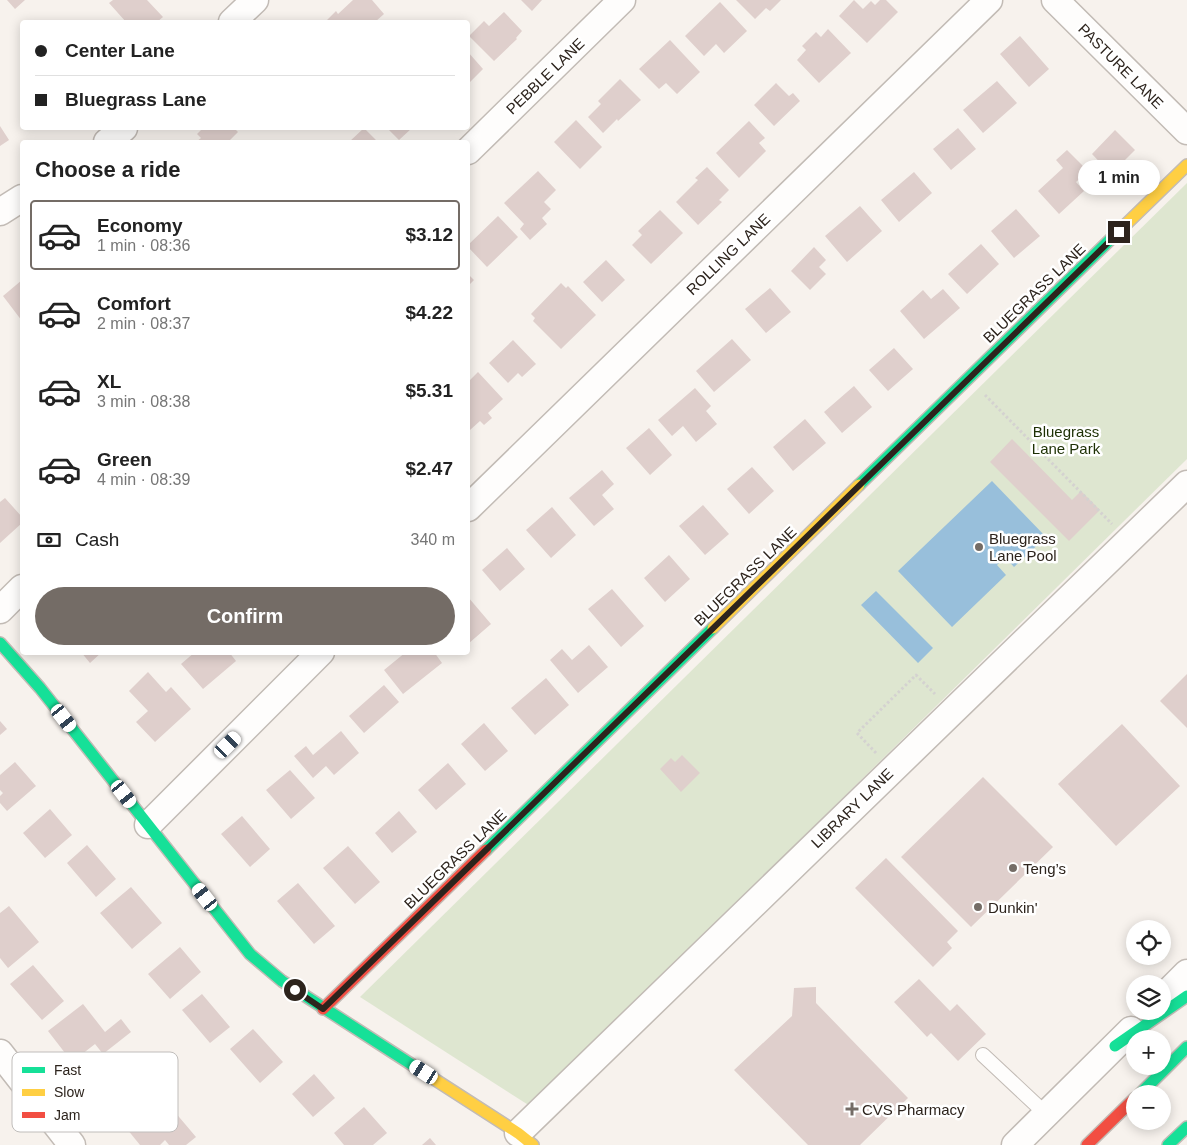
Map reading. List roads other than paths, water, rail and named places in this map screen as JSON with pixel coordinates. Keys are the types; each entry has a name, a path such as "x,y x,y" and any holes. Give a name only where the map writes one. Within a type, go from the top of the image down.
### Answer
{"street":[{"path":"234,20 255,0"},
{"name":"PEBBLE LANE","path":"470,150 622,0"},
{"name":"ROLLING LANE","path":"470,506 989,0"},
{"name":"PASTURE LANE","path":"1055,0 1187,131"},
{"path":"109,140 122,130"},
{"name":"BLUEGRASS LANE","path":"323,1009 1187,165"},
{"path":"0,212 20,199"},
{"name":"LIBRARY LANE","path":"525,1139 892,770 1187,484"},
{"path":"0,610 20,590"},
{"path":"0,643 40,688 250,954 282,981 323,1009 525,1139"},
{"path":"148,825 318,655"},
{"path":"1171,989 1187,973"},
{"path":"1115,1046 1187,996"},
{"path":"1015,1145 1141,1020"},
{"path":"1149,1085 1187,1047"},
{"path":"0,1053 12,1068"},
{"path":"1087,1145 1126,1107"},
{"path":"1168,1145 1187,1127"},
{"path":"62,1132 72,1145"}],"lane":[{"path":"983,1054 1046,1114"}],"water":[{"name":"Bluegrass Lane Pool","path":"992,481 1046,537 1014,567 1005,557 997,565 1006,575 952,627 898,571"},
{"path":"876,591 933,648 918,663 861,605"}],"place":[{"name":"Bluegrass Lane Pool","path":"979,547"},
{"name":"Teng’s","path":"1013,868"},
{"name":"Dunkin'","path":"978,907"},
{"name":"CVS Pharmacy","path":"852,1109"}],"park label":[{"name":"Bluegrass Lane Park","path":"1066,440"}]}
